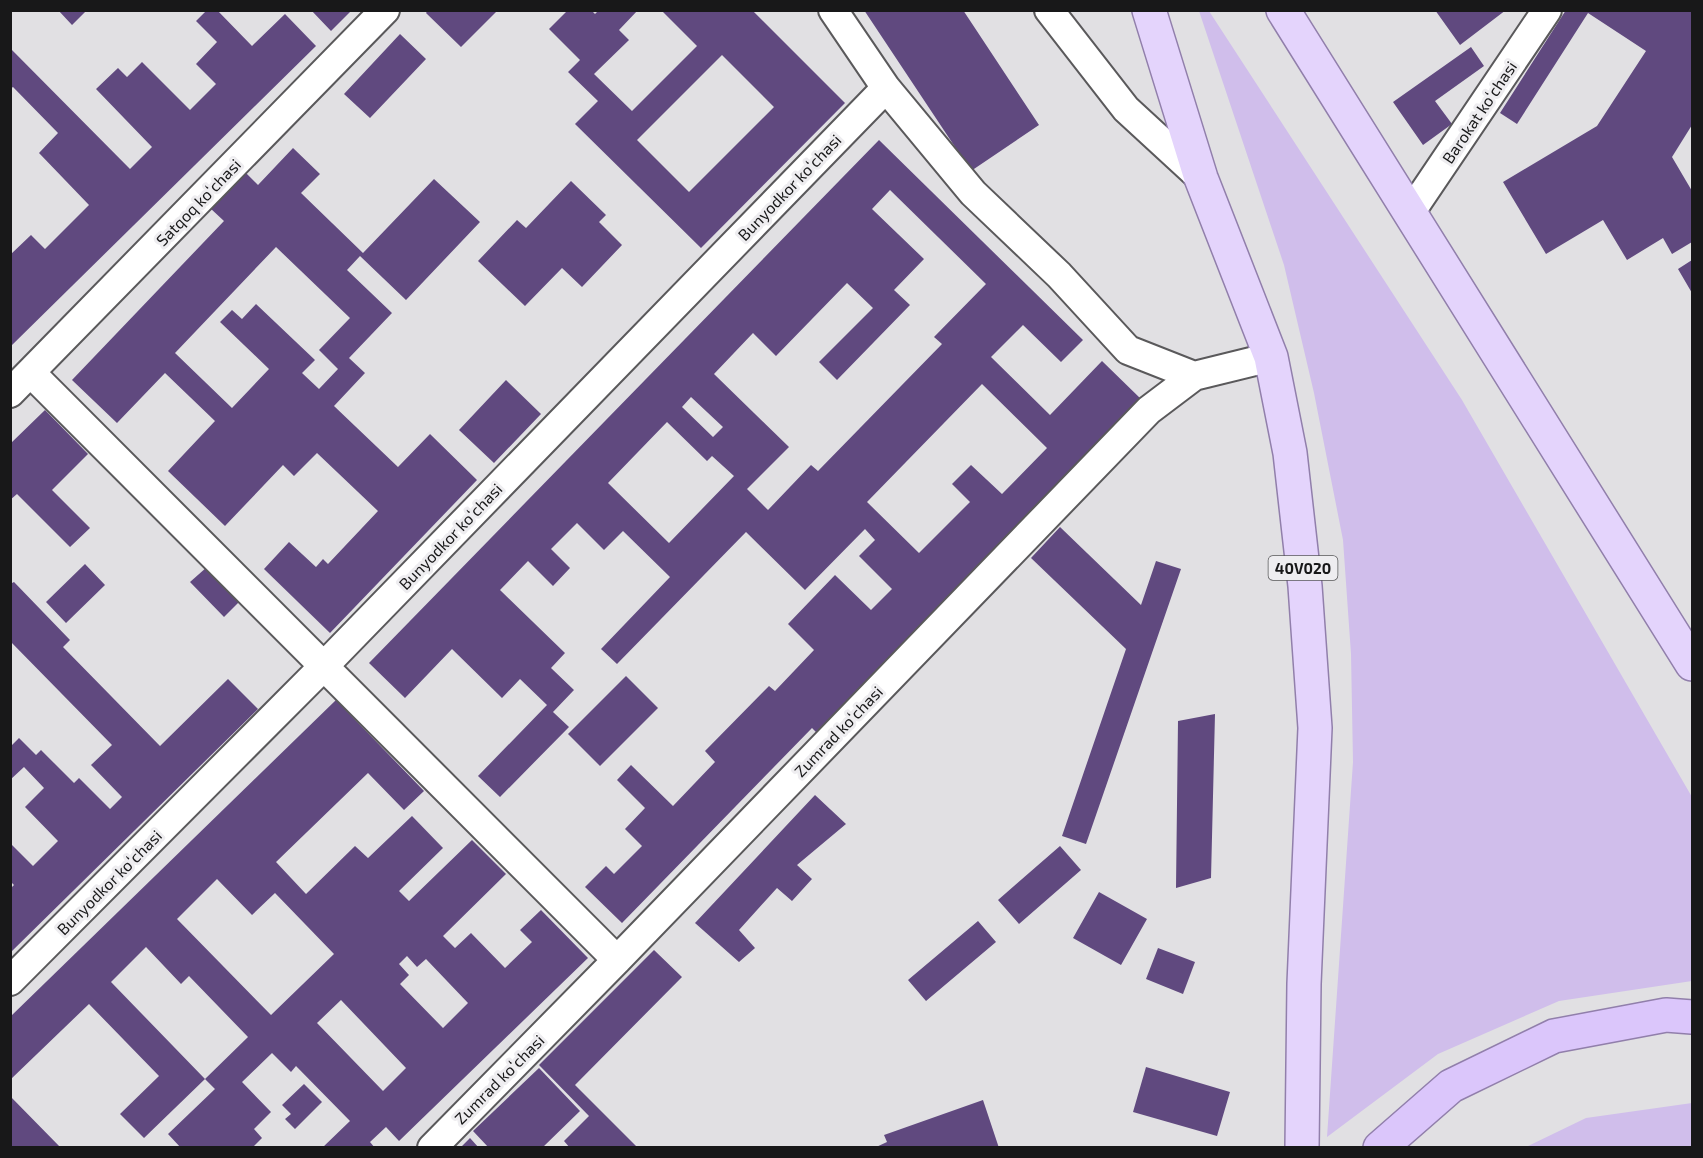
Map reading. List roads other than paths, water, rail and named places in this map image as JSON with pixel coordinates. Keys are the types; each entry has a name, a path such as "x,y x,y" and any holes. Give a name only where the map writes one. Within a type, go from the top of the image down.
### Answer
{"highway":[{"path":"1380,1148 1451,1086 1554,1036 1666,1015 1692,1017"}],"main road":[{"name":"40V020","path":"1149,10 1201,178 1271,357 1291,464 1305,586 1315,728 1304,984 1302,1148"},
{"path":"1283,10 1692,664"}],"street":[{"name":"Satqoq koʻchasi","path":"10,393 385,10"},
{"path":"833,10 886,88 973,194 1059,275 1128,350 1194,376"},
{"path":"1050,10 1126,109 1201,178"},
{"name":"Barokat koʻchasi","path":"1410,213 1547,10"},
{"name":"Bunyodkor koʻchasi","path":"10,981 322,667 886,88"},
{"name":"Zumrad koʻchasi","path":"432,1148 1149,410 1194,376 1271,357"},
{"path":"31,373 617,960"}]}
